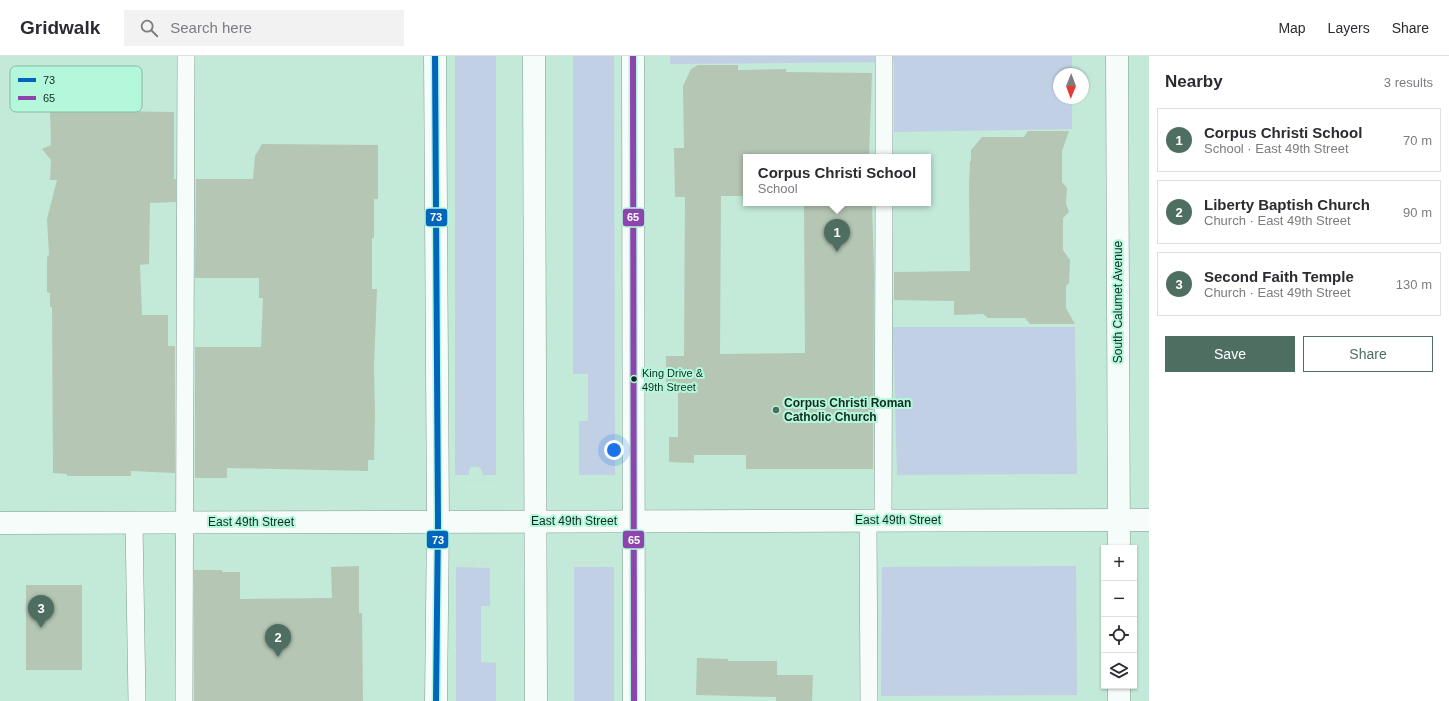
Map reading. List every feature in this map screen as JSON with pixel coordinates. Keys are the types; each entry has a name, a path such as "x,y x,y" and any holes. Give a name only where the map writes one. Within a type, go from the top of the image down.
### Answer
{"street":[{"path":"435,56 438,522 436,701"},
{"path":"534,56 536,701"},
{"path":"633,56 634,701"},
{"name":"South Calumet Avenue","path":"1117,56 1118,545"},
{"name":"East 49th Street","path":"0,523 1149,520"},
{"path":"1119,689 1119,701"}],"lane":[{"path":"184,701 186,56"},
{"path":"884,56 884,154"},
{"path":"869,701 876,520 884,206"},
{"path":"134,522 137,701"}],"path":[{"path":"573,480 608,480"},
{"path":"462,481 496,481"},
{"path":"462,562 496,563"},
{"path":"574,563 608,562"}],"shaded area":[{"path":"455,56 496,56 496,475 483,475 481,469 476,466 471,467 469,470 469,475 455,475"},
{"path":"573,56 614,56 615,475 579,475 579,421 588,421 588,374 573,374"},
{"path":"670,56 1072,56 1072,68 1053,68 1053,104 1072,104 1072,129 894,132 894,62 670,64"},
{"path":"893,327 1075,327 1077,474 897,475"},
{"path":"1076,566 1077,695 881,696 882,567"},
{"path":"456,567 490,568 490,606 481,606 481,662 496,663 496,701 456,701"},
{"path":"574,567 614,567 614,701 574,701"}],"building":[{"path":"698,65 738,65 738,70 786,69 786,72 872,73 869,154 743,154 743,196 721,196 720,354 805,353 804,206 872,206 874,272 873,469 746,469 746,455 694,455 694,463 669,462 669,437 678,437 678,383 666,383 666,356 684,356 685,197 675,197 674,148 684,148 683,86 691,69"},
{"path":"50,112 174,112 174,179 176,179 176,202 150,203 149,264 140,265 142,315 168,315 168,346 175,346 175,473 131,471 131,476 67,476 67,474 53,473 52,307 50,307 50,293 47,292 47,257 49,255 47,219 57,180 50,180 51,160 42,149 51,145"},
{"path":"1028,131 1069,131 1062,151 1062,182 1067,188 1066,203 1069,212 1063,218 1063,250 1070,260 1069,283 1066,286 1066,308 1075,324 1030,324 1025,318 988,318 983,314 954,315 954,301 894,300 894,272 970,271 969,185 971,150 982,137 1024,137"},
{"path":"262,144 378,145 378,199 374,199 374,238 372,238 372,289 377,289 374,366 374,460 368,460 368,471 227,468 227,478 195,478 195,347 261,347 263,298 259,298 259,278 195,278 196,179 253,179 255,156"},
{"path":"359,566 359,613 362,613 363,701 194,701 194,570 222,570 222,572 240,572 240,599 332,598 331,567"},
{"path":"26,585 82,585 82,670 26,670"},
{"path":"697,658 728,659 728,661 777,661 777,675 813,675 812,701 776,701 776,697 696,695"}],"transit line":[{"name":"73","path":"435,56 438,522 436,701"},
{"name":"65","path":"633,56 634,701"}],"place":[{"name":"Corpus Christi School","path":"837,252"},
{"name":"King Drive & 49th Street","path":"634,379"},
{"name":"Corpus Christi Roman Catholic Church","path":"776,410"},
{"name":"Second Faith Temple","path":"41,628"},
{"name":"Liberty Baptish Church","path":"278,657"}]}
